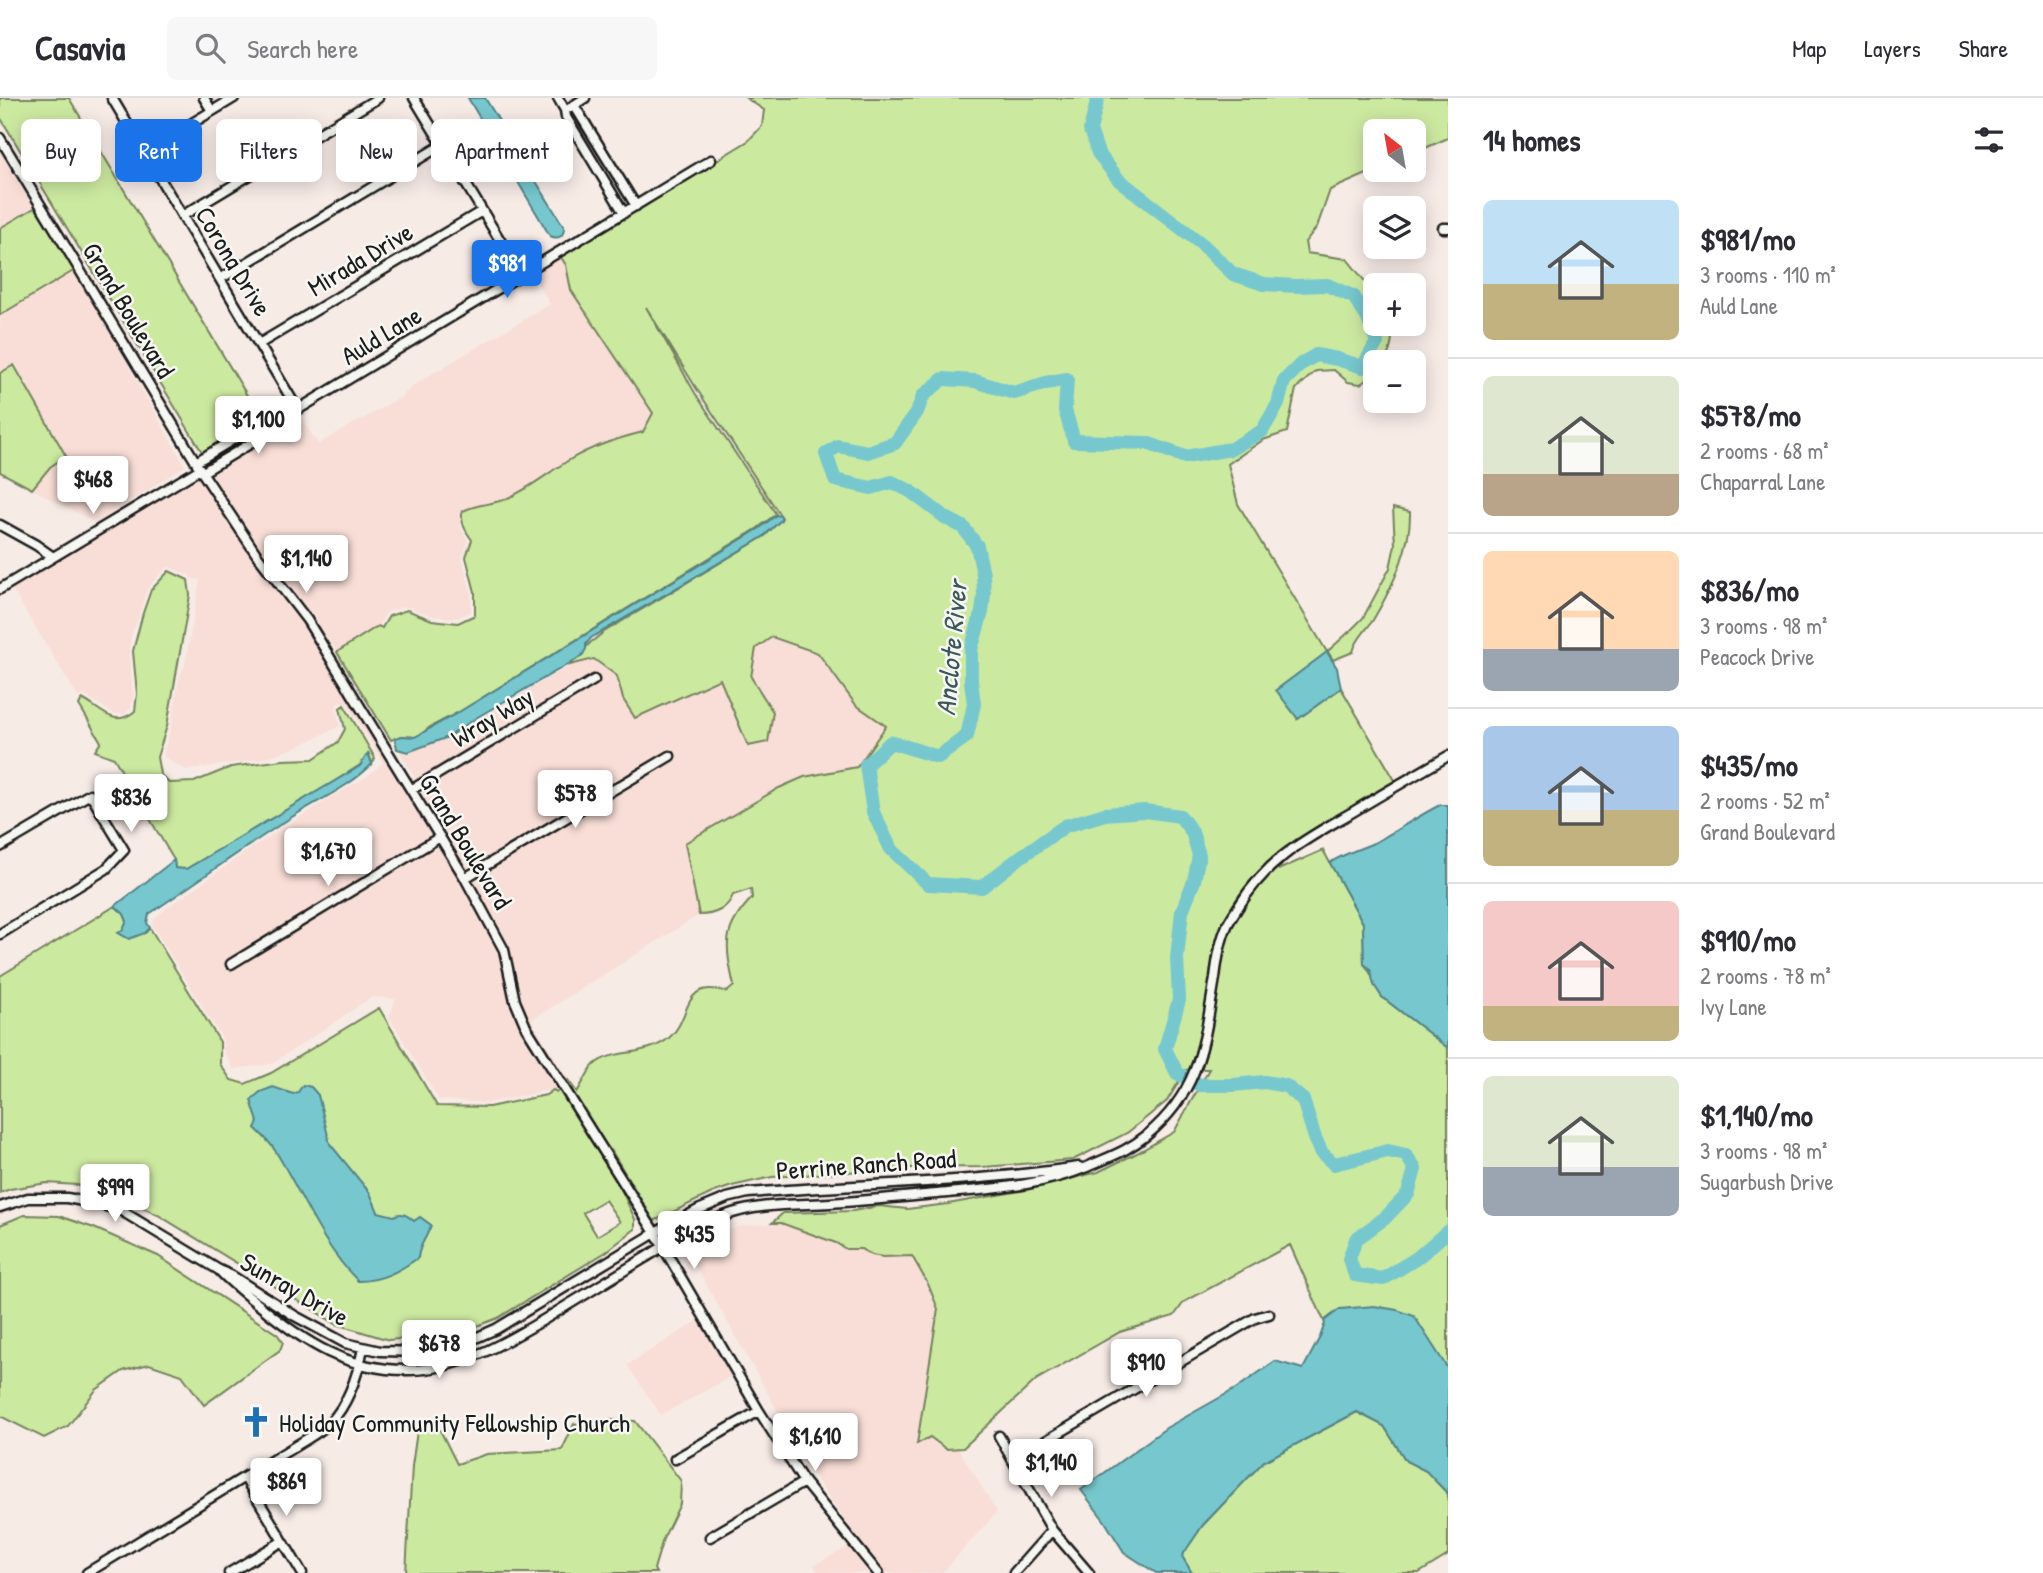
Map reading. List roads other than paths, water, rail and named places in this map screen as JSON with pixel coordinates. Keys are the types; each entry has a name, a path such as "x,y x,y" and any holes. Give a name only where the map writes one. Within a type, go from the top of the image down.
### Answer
{"street":[{"name":"Corona Drive","path":"112,98 124,119"},
{"path":"204,98 212,111"},
{"path":"199,119 234,98"},
{"path":"183,216 378,98"},
{"path":"414,98 431,127"},
{"path":"558,98 566,117 624,213"},
{"path":"565,110 585,98"},
{"path":"574,105 636,206"},
{"name":"Grand Boulevard","path":"0,138 200,468 257,555 307,620 465,878 504,950 515,1001 526,1027 655,1233 759,1411 804,1482 878,1573"},
{"path":"220,279 431,152"},
{"name":"Auld Lane","path":"200,468 283,424 294,412 711,160"},
{"name":"Corona Drive","path":"162,182 258,344 294,412"},
{"path":"464,182 521,275"},
{"name":"Mirada Drive","path":"258,344 482,211"},
{"name":"Auld Lane","path":"200,468 277,413 294,412"},
{"path":"0,589 200,468"},
{"path":"0,525 53,557"},
{"name":"Wray Way","path":"411,790 594,680"},
{"path":"465,878 670,756"},
{"name":"Perrine Ranch Road","path":"663,1247 724,1215 747,1209 1021,1186 1071,1174 1128,1149 1149,1133 1180,1100 1198,1065 1227,926 1264,871 1290,849 1448,756"},
{"path":"0,847 90,794 124,850 106,869 0,934"},
{"path":"231,964 440,837"},
{"name":"Perrine Ranch Road","path":"655,1233 698,1210 748,1193 1041,1172 1088,1166"},
{"name":"Sunray Drive","path":"0,1207 28,1198 67,1198 120,1210 305,1322 345,1343 380,1351 424,1352 464,1343 496,1329 655,1233"},
{"name":"Sunray Drive","path":"219,1270 303,1339 339,1358 410,1370 457,1362 486,1352 663,1247"},
{"path":"1013,1461 1255,1318 1269,1314"},
{"path":"87,1573 245,1478 330,1423 344,1404 354,1383 363,1348"},
{"path":"675,1460 759,1411"},
{"path":"999,1436 1052,1530 1089,1573"},
{"path":"245,1478 302,1573"},
{"path":"710,1537 804,1482"},
{"path":"1014,1573 1052,1530"},
{"path":"229,1573 283,1541"}],"water":[{"path":"468,98 485,98 498,119 480,119"},
{"path":"518,182 536,182 564,227 560,236 550,236"},
{"path":"776,515 781,516 781,520 763,537 591,638 582,656 448,737 408,752 397,749 395,738 415,737 459,712 760,528"},
{"path":"1327,652 1337,668 1341,688 1298,719 1276,690"},
{"path":"368,753 372,764 354,780 274,829 149,914 147,923 150,928 145,933 129,939 118,933 123,930 127,921 115,906 174,860 175,868 186,869 360,766"},
{"path":"1440,805 1448,805 1448,1048 1382,997 1374,985 1370,969 1364,964 1363,923 1330,863 1376,842"},
{"path":"303,1085 311,1087 318,1095 330,1144 370,1193 378,1212 394,1216 402,1214 414,1221 420,1217 431,1225 418,1258 397,1271 383,1277 358,1281 333,1252 286,1168 274,1149 255,1128 258,1122 251,1100 260,1092 273,1087 293,1094"},
{"path":"1374,1306 1414,1316 1448,1369 1448,1494 1426,1471 1406,1461 1384,1426 1357,1412 1264,1461 1203,1525 1182,1556 1192,1573 1156,1573 1124,1552 1081,1490 1166,1428 1237,1388 1275,1361 1303,1369 1320,1337 1324,1321 1340,1309"}],"waterway":[{"name":"Anclote River","path":"1098,98 1090,130 1098,153 1119,180 1203,245 1233,274 1264,284 1327,285 1354,297 1367,317 1377,342 1363,367 1316,355 1301,364 1284,381 1278,404 1262,431 1231,449 1185,457 1147,443 1074,441 1065,410 1067,379 1014,393 975,381 943,379 923,396 917,412 895,443 868,452 838,446 826,454 835,480 871,488 892,482 963,527 977,546 983,574 982,612 971,650 974,704 967,736 938,757 891,742 866,765 873,812 891,849 928,884 982,887 1065,826 1105,814 1145,811 1180,816 1192,832 1199,855 1194,881 1182,911 1177,958 1179,1000 1165,1049 1177,1073 1200,1085 1265,1082 1286,1086 1303,1100 1322,1153 1334,1164 1388,1151 1406,1155 1415,1169 1408,1194 1385,1218 1356,1239 1349,1259 1355,1275 1383,1279 1417,1258 1448,1231"}],"place":[{"name":"Holiday Community Fellowship Church","path":"256,1422"}]}
